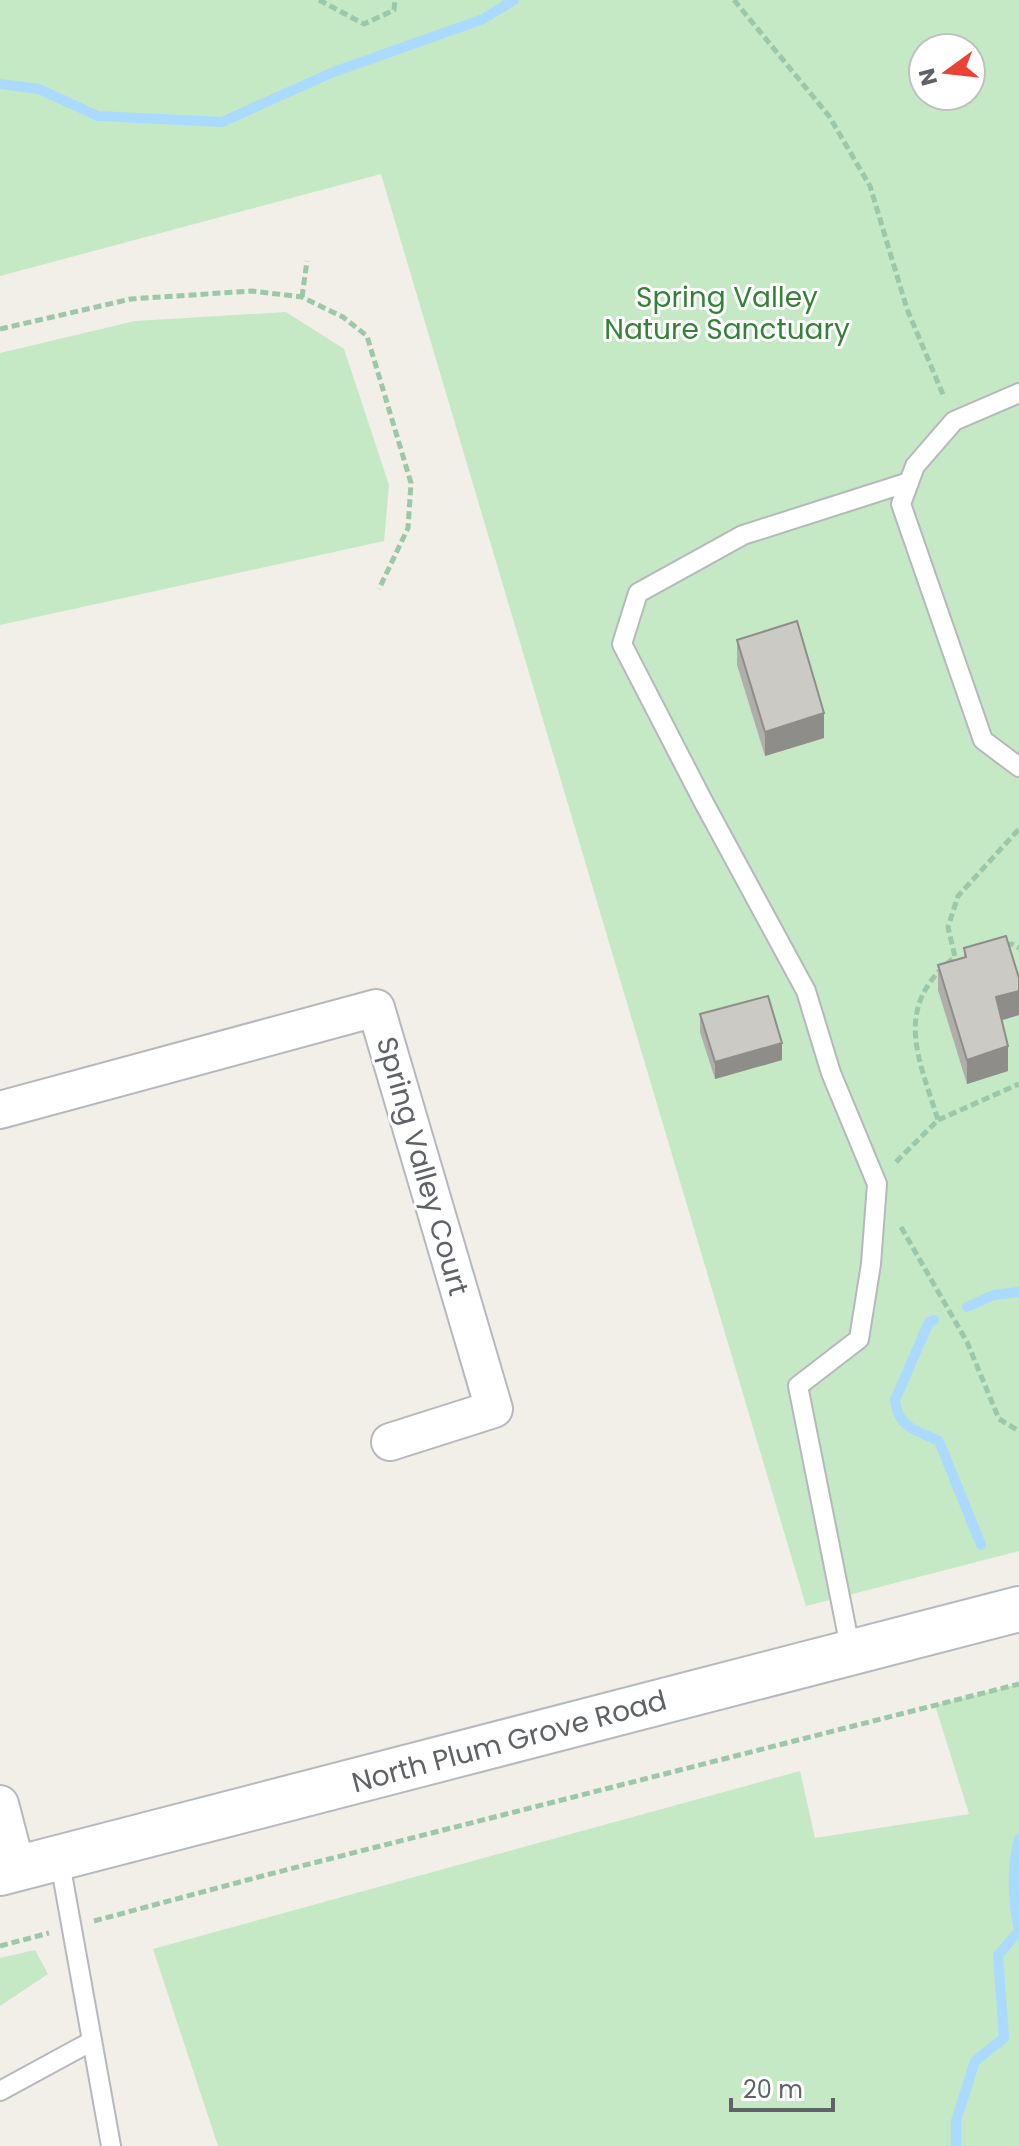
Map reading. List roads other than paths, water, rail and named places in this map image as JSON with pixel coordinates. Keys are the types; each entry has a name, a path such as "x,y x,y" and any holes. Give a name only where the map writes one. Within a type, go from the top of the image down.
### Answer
{"street":[{"name":"Spring Valley Court","path":"0,1110 376,1008 494,1409 390,1442"},
{"name":"North Plum Grove Road","path":"8,1871 1019,1609"},
{"path":"0,1804 8,1871"}],"lane":[{"path":"1019,393 954,421 915,466 901,504 983,740 1019,767"},
{"path":"851,1652 798,1386 859,1339 871,1264 877,1184 831,1073 806,991 622,644 638,593 743,535 909,482"},
{"path":"59,1857 111,2146"},
{"path":"0,2091 92,2041"}],"waterway":[{"path":"0,84 39,89 98,116 222,122 331,73 483,19 514,0"},
{"path":"967,1307 994,1295 1019,1292"},
{"path":"934,1320 929,1322 895,1400 904,1422 939,1441 981,1545"},
{"path":"956,2146 956,2121 975,2061 1004,2038 998,1955 1019,1931 1014,1885 1019,1839"}],"park label":[{"name":"Spring Valley Nature Sanctuary","path":"727,313"}]}
